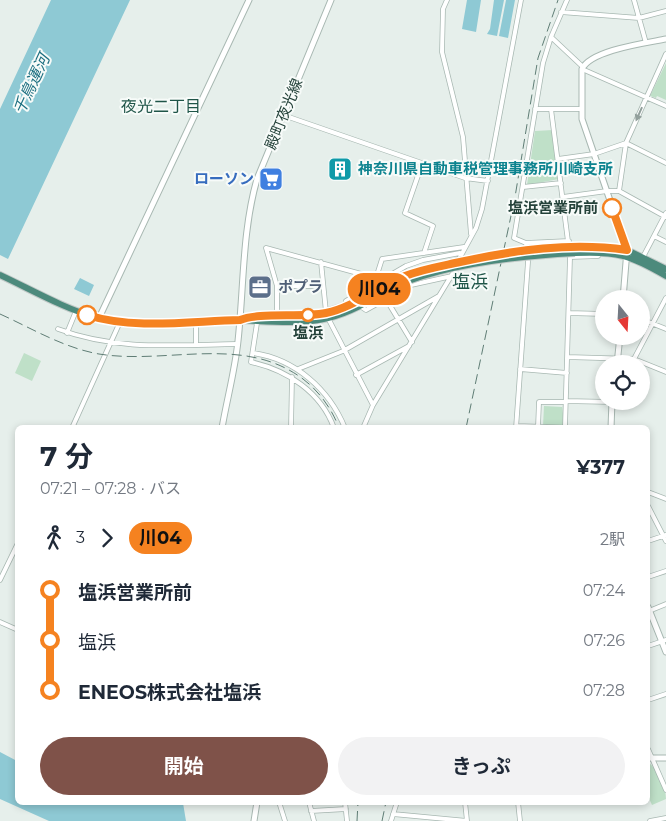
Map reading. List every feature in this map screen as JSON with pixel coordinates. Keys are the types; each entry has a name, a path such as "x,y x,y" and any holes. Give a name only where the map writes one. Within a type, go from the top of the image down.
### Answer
{"highway":[{"path":"0,274 76,311 99,318 120,322 240,320 257,323 310,322 349,306 380,285 426,269 521,251 627,252 643,257 666,269"},
{"path":"627,252 666,276"},
{"path":"240,320 248,317 327,315 360,306 380,285"}],"street":[{"path":"99,318 249,0"},
{"name":"殿町夜光線","path":"240,320 247,217 257,179 331,0"},
{"path":"447,0 443,9 442,52 463,137 471,236"},
{"path":"364,425 373,405 452,276 460,254 478,222 488,181 521,0"},
{"path":"567,0 551,36 535,110 514,238 526,243 569,241"},
{"path":"634,0 646,43"},
{"path":"561,12 639,18 666,11"},
{"path":"551,36 582,68 666,106"},
{"path":"582,68 608,52 666,39"},
{"path":"618,192 626,143 666,54"},
{"path":"582,68 582,119 627,252 624,290"},
{"path":"551,109 569,241 574,252 569,313 565,425"},
{"path":"535,110 582,109"},
{"path":"283,115 422,164 466,178 488,181"},
{"path":"558,159 594,154 626,143 666,163"},
{"path":"422,164 405,213 433,226 424,253"},
{"path":"522,187 561,183"},
{"path":"563,197 607,191 618,192 665,216 643,257"},
{"path":"654,236 666,242"},
{"path":"517,425 528,262 526,243"},
{"path":"276,317 277,286 266,248 321,262 380,285 382,259 464,248"},
{"path":"574,252 622,258 627,252"},
{"path":"346,301 406,266 423,260 460,254"},
{"path":"321,262 327,315 343,351 373,405"},
{"path":"360,306 366,310 411,285 452,276"},
{"path":"277,286 323,286"},
{"path":"298,369 343,351 441,295"},
{"path":"386,298 411,344"},
{"path":"636,355 666,298"},
{"path":"67,333 76,311"},
{"path":"569,313 595,314"},
{"path":"223,425 240,320"},
{"path":"196,321 196,344"},
{"path":"73,425 120,322"},
{"path":"652,322 666,329"},
{"path":"257,323 251,362 274,368 292,377 322,405 332,425"},
{"path":"58,329 82,338 111,344 237,344"},
{"path":"356,375 411,344"},
{"path":"254,352 279,360 298,369 322,390 337,410 344,425"},
{"path":"567,357 595,359"},
{"path":"650,366 666,372"},
{"path":"520,369 566,373"},
{"path":"291,425 292,377"},
{"path":"538,425 540,402 595,401"},
{"path":"610,425 611,410"},
{"path":"650,493 666,499"},
{"path":"650,509 665,535 666,541"},
{"path":"650,541 665,535"},
{"path":"0,580 15,549"},
{"path":"650,576 666,571"},
{"path":"650,608 666,604"},
{"path":"650,613 664,641 666,652"},
{"path":"0,622 15,629"},
{"path":"650,645 664,641"},
{"path":"650,699 666,694"},
{"path":"666,758 650,758 666,790"},
{"path":"254,821 257,805"},
{"path":"280,805 285,821"},
{"path":"310,805 314,821"},
{"path":"345,805 347,821"},
{"path":"391,821 396,805"},
{"path":"393,814 467,821 465,805"},
{"path":"518,805 520,821"},
{"path":"311,811 346,809"},
{"path":"650,821 666,818"}],"green space":[{"path":"666,63 666,100 657,96 656,98 650,96"},
{"path":"553,130 559,179 527,185 535,131"},
{"path":"24,353 41,361 32,381 15,373"},
{"path":"562,404 563,425 543,425 544,406 562,407"},
{"path":"650,764 658,774 666,794 666,799 652,805 650,800"}],"water":[{"name":"千鳥運河","path":"51,0 130,0 8,259 0,255 0,109"},
{"path":"467,0 481,0 476,32 462,29"},
{"path":"494,0 504,0 497,36 487,34 490,29"},
{"path":"506,0 515,0 508,38 499,36"},
{"path":"80,278 94,285 89,296 74,289"},
{"path":"0,752 15,760 15,805 183,805 186,821 49,821 0,799"}],"railway":[{"path":"467,425 515,197 538,58 558,0"},
{"path":"0,314 60,342 99,354 125,356 230,354 280,365 303,379 320,395 329,407 338,425"},
{"path":"357,821 358,805"},
{"path":"382,821 385,805"}],"bus line":[{"name":"川04","path":"87,315 120,322 133,322 240,320 248,317 291,317 327,313 349,306 384,286 426,269 521,251 587,246 627,250 612,208"}],"place":[{"name":"神奈川県自動車税管理事務所川崎支所","path":"340,169"},
{"name":"ローソン","path":"271,179"},
{"name":"塩浜営業所前","path":"612,208"},
{"name":"ポプラ","path":"260,287"},
{"name":"塩浜","path":"308,315"}],"district":[{"name":"夜光二丁目","path":"161,106"},
{"name":"塩浜","path":"470,282"}]}
